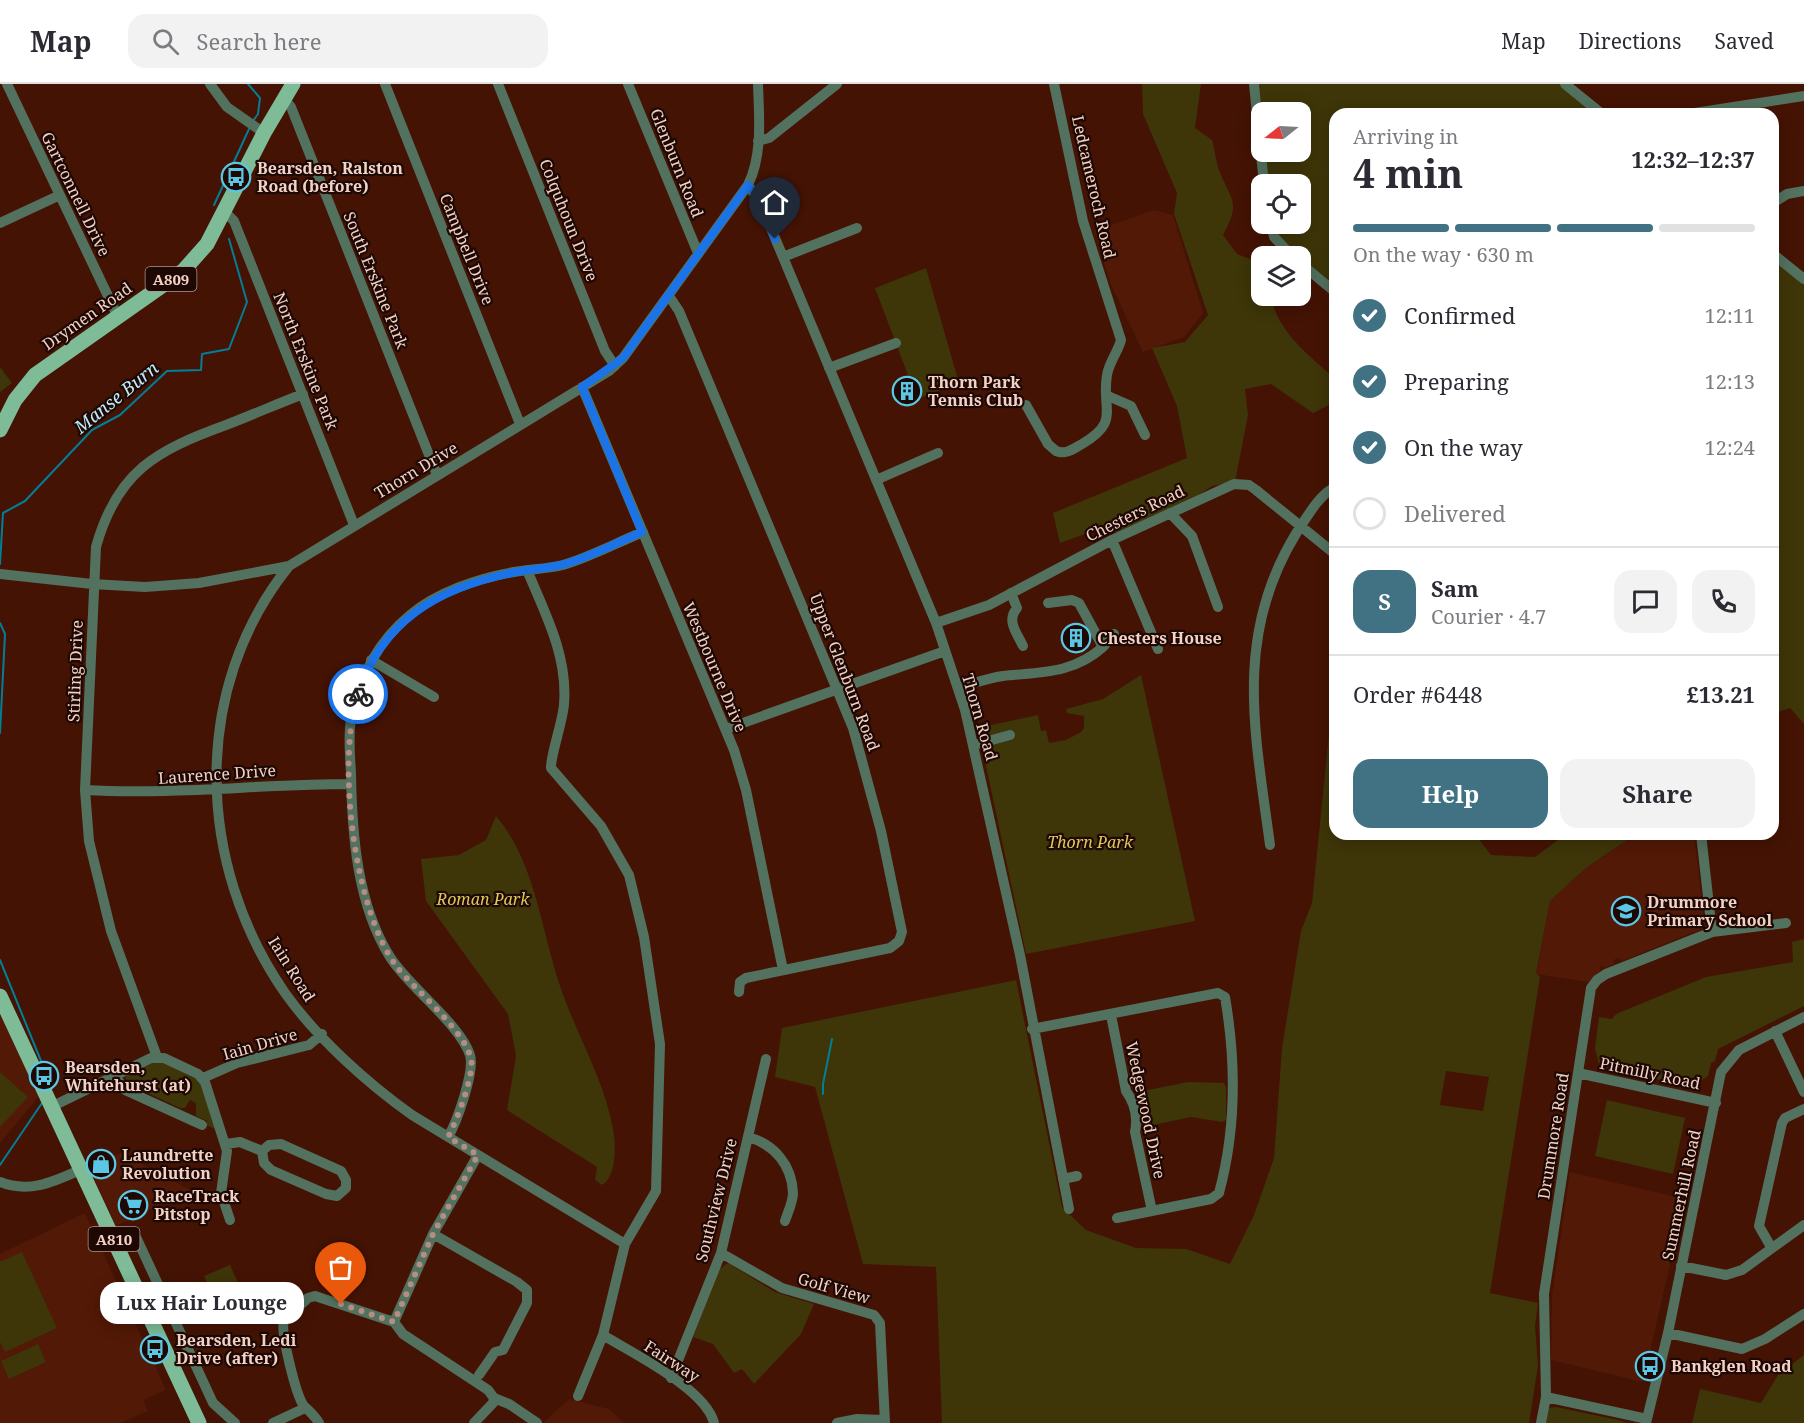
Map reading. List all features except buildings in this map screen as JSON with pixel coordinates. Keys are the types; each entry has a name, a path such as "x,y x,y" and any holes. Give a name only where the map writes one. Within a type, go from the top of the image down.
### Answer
{"main road":[{"name":"Drymen Road","path":"0,430 15,400 35,375 183,271 207,244 225,212 256,128 284,99 293,84"},
{"name":"A810","path":"0,996 199,1423"}],"street":[{"name":"Gartconnell Drive","path":"7,84 118,317"},
{"path":"210,84 226,107 256,128"},
{"name":"Campbell Drive","path":"386,84 520,424"},
{"name":"Colquhoun Drive","path":"498,84 605,351 615,366"},
{"name":"Glenburn Road","path":"628,84 698,253"},
{"path":"748,185 756,162 758,84"},
{"path":"758,141 769,138 837,84"},
{"name":"Ledcameroch Road","path":"1054,84 1083,221 1119,330 1119,350 1107,376 1108,396"},
{"path":"1254,84 1263,174"},
{"path":"1564,84 1594,108"},
{"path":"1727,108 1804,96"},
{"name":"South Erskine Park","path":"284,99 291,107 437,476"},
{"name":"Thorn Drive","path":"0,574 145,587 187,584 289,566 615,366 669,296 748,185"},
{"name":"Thorn Road","path":"748,185 760,202 936,623 958,688 974,745 1024,976 1032,1029 1069,1209"},
{"path":"1779,199 1787,194 1804,191"},
{"path":"0,223 60,195"},
{"name":"North Erskine Park","path":"225,212 234,221 354,525"},
{"path":"783,257 857,228"},
{"path":"1274,234 1283,246"},
{"path":"1779,259 1803,278"},
{"path":"1311,272 1329,287"},
{"name":"Upper Glenburn Road","path":"669,296 680,311 837,688 864,762 902,932 899,941 890,948 742,980 739,992"},
{"path":"829,369 896,343"},
{"name":"Westbourne Drive","path":"582,387 726,729 746,789 783,970"},
{"name":"Stirling Drive","path":"157,1057 139,1014 101,896 89,841 85,790 92,584 96,547 108,512 123,488 144,466 177,444 303,394"},
{"path":"1026,405 1048,444 1056,451 1066,453 1102,430 1107,417 1108,396 1131,406 1145,435"},
{"path":"876,480 938,453"},
{"name":"Chesters Road","path":"936,623 989,605 1112,540 1224,486 1243,484 1256,490 1329,549"},
{"path":"1270,845 1254,719 1254,652 1263,603 1286,550 1323,496 1329,492"},
{"path":"1170,513 1192,536 1205,568 1201,579 1218,607"},
{"path":"448,1137 471,1068 471,1059 461,1038 395,964 377,933 367,906 354,837 350,722 362,679 371,660 410,615 438,597 507,573 571,562 642,532"},
{"path":"1112,540 1158,649"},
{"name":"Iain Road","path":"289,566 260,606 237,656 220,714 215,789 224,853 252,933 286,994 322,1034 381,1092 448,1137 625,1244"},
{"path":"527,570 556,641 564,674 563,716 551,768 601,826 629,875 640,916 656,1001 661,1075 656,1191 625,1244 603,1335 578,1396"},
{"path":"1011,593 1020,608 1012,615 1011,623 1023,646"},
{"path":"1048,603 1072,600 1079,603 1103,647"},
{"path":"958,688 995,677 1044,674 1069,668 1094,655 1114,634"},
{"path":"726,729 945,651"},
{"path":"371,660 434,697"},
{"path":"974,745 1010,735"},
{"name":"Laurence Drive","path":"85,790 152,793 290,784 351,784"},
{"path":"1702,840 1712,932"},
{"name":"Drummore Road","path":"1541,1423 1546,1397 1544,1294 1588,996 1597,980 1712,932 1786,923"},
{"path":"1032,1029 1218,993 1225,998 1232,1039 1231,1125 1219,1193 1211,1199 1117,1218"},
{"name":"Wedgewood Drive","path":"1111,1015 1126,1091 1132,1100 1135,1131 1152,1211"},
{"name":"Summerhill Road","path":"1647,1421 1668,1333 1722,1072 1731,1057 1745,1045 1804,1017"},
{"path":"1774,1031 1804,1092"},
{"name":"Iain Drive","path":"203,1078 245,1060 301,1048 322,1034"},
{"path":"49,1099 157,1057 203,1078 225,1140 227,1160 221,1193 230,1220"},
{"name":"Southview Drive","path":"671,1378 721,1253 766,1059"},
{"name":"Pitmilly Road","path":"1578,1073 1716,1102"},
{"path":"114,1074 125,1090 202,1125"},
{"path":"1771,1247 1759,1226 1782,1123 1785,1118 1804,1109"},
{"path":"748,1137 763,1141 775,1149 787,1169 793,1195 785,1221"},
{"path":"225,1140 240,1142 262,1151"},
{"path":"269,1144 281,1144 341,1171 346,1180 346,1188 341,1194 333,1197 282,1175 267,1167 262,1151 269,1144"},
{"path":"394,1322 433,1234 478,1155"},
{"path":"0,1182 11,1186 41,1187 82,1169"},
{"path":"1063,1179 1077,1176"},
{"path":"1681,1266 1726,1275 1742,1270 1804,1225"},
{"path":"433,1234 527,1290 527,1303 503,1350 495,1352 478,1376"},
{"path":"137,1239 213,1403 235,1423"},
{"name":"Golf View","path":"721,1253 782,1288 873,1315 880,1323 885,1421"},
{"path":"319,1423 305,1408 297,1388 282,1326 296,1308 308,1298 315,1296 394,1322 403,1334 488,1390 494,1398 509,1404 537,1423"},
{"path":"1668,1333 1742,1349 1765,1339 1804,1314"},
{"name":"Fairway","path":"603,1335 695,1394 712,1416 714,1423"},
{"path":"1546,1397 1647,1421"},
{"path":"474,1423 493,1403 494,1398"},
{"path":"273,1423 305,1408"},
{"path":"837,1423 858,1419 885,1421"}],"shaded area":[{"path":"1154,210 1173,215 1203,313 1184,337 1143,352 1111,285 1094,231"},
{"name":"Drummore Primary School","path":"1627,840 1695,840 1704,921 1699,930 1622,961 1619,958 1613,960 1614,964 1604,968 1601,965 1600,971 1588,982 1536,974 1550,901 1587,867"},
{"path":"0,1010 41,1094 0,1143"},
{"path":"122,1153 190,1190 116,1226 89,1167"},
{"path":"1570,1172 1685,1199 1643,1382 1551,1360 1552,1296"},
{"path":"85,1213 166,1390 143,1400 148,1411 120,1423 0,1423 0,1254"},
{"path":"569,1399 609,1409 624,1423 543,1423"}],"green space":[{"path":"1142,84 1201,84 1195,128 1212,140 1219,169 1233,203 1232,216 1223,235 1237,254 1251,260 1251,306 1273,306 1287,332 1329,374 1329,405 1313,413 1271,384 1245,389 1248,415 1235,482 1212,486 1181,507 1121,535 1107,526 1060,543 1053,513 1187,458 1177,406 1152,348 1185,342 1208,315 1174,214 1177,193 1143,114"},
{"path":"1259,84 1560,84 1589,108 1329,108 1329,282 1311,267 1311,246 1287,246 1277,234 1311,234 1311,174 1268,174 1266,162 1311,162 1311,102 1261,102"},
{"path":"1779,264 1804,284 1804,724 1790,708 1779,712"},
{"path":"926,268 959,383 917,399 875,288"},
{"path":"0,367 12,383 0,392"},
{"name":"Thorn Park","path":"1141,675 1195,921 1026,954 978,728 1038,715 1041,731 1046,730 1049,743 1066,740 1084,728 1084,716 1067,713 1066,709 1103,699"},
{"path":"1329,734 1329,840 1480,840 1491,855 1535,857 1558,840 1627,840 1587,867 1550,901 1536,973 1540,977 1490,1293 1538,1303 1535,1326 1538,1366 1529,1423 942,1423 936,1267 863,1264 815,1087 775,1077 782,1028 1016,980 1062,1207 1086,1230 1136,1248 1186,1249 1230,1264 1254,1215 1274,1158 1282,1048 1301,931 1312,903","holes":["1446,1071 1489,1077 1483,1111 1440,1105"]},
{"name":"Roman Park","path":"496,816 520,854 535,896 559,983 609,1110 615,1151 613,1168 607,1181 602,1185 595,1180 597,1167 507,1110 516,1056 508,1014 426,901 421,859 459,855 486,840"},
{"path":"1804,939 1804,1006 1718,1049 1708,1076 1692,1087 1600,1067 1595,1049 1599,1017 1612,1019 1616,1014 1706,977 1793,962 1792,942"},
{"path":"159,1060 200,1081 217,1130 206,1125 207,1121 196,1116 196,1103 190,1100 185,1108 180,1108 126,1083 126,1073"},
{"path":"0,1072 28,1097 0,1127"},
{"path":"1188,1082 1224,1083 1226,1120 1222,1122 1191,1117 1144,1127 1141,1124 1136,1095 1138,1092"},
{"path":"1607,1100 1685,1118 1673,1174 1595,1156"},
{"path":"22,1252 57,1328 5,1352 0,1342 0,1262"},
{"path":"728,1263 775,1292 814,1304 801,1334 754,1384 742,1369 734,1373 713,1344 693,1337 718,1270"},
{"path":"230,1265 245,1298 223,1318 204,1276"},
{"path":"38,1344 46,1362 9,1379 1,1361"},
{"path":"1804,1355 1804,1423 1692,1423 1700,1389 1761,1403 1778,1375"},
{"path":"1556,1407 1627,1423 1546,1423 1548,1408"}],"waterway":[{"name":"Manse Burn","path":"248,84 260,98 258,114 253,121"},
{"name":"Manse Burn","path":"214,205 249,129"},
{"name":"Manse Burn","path":"0,564 3,513 25,501 92,430 120,415 167,371 201,370 202,354 229,349 247,302 229,239"},
{"name":"Manse Burn","path":"0,623 5,634 0,733"},
{"name":"Manse Burn","path":"0,960 52,1088 50,1091"},
{"path":"823,1094 832,1039"},
{"name":"Manse Burn","path":"0,1165 42,1103"}],"way so far":[{"path":"341,1304 394,1322 396,1312 433,1234 478,1155 448,1137 455,1124 472,1064 467,1047 400,970 370,918 352,824 349,737 350,722 358,694"}],"place":[{"name":"Bearsden, Ralston Road (before)","path":"236,177"},
{"name":"Thorn Park Tennis Club","path":"907,391"},
{"name":"Chesters House","path":"1076,638"},
{"name":"Drummore Primary School","path":"1626,911"},
{"name":"Bearsden, Whitehurst (at)","path":"44,1076"},
{"name":"Laundrette Revolution","path":"101,1164"},
{"name":"RaceTrack Pitstop","path":"133,1205"},
{"name":"Lux Hair Lounge","path":"341,1304"},
{"name":"Bearsden, Ledi Drive (after)","path":"155,1349"},
{"name":"Bankglen Road","path":"1650,1366"}],"route":[{"path":"358,694 362,679 379,647 410,615 438,597 507,573 571,562 642,532 582,387 609,371 623,358 748,185 760,202 775,239"}]}
